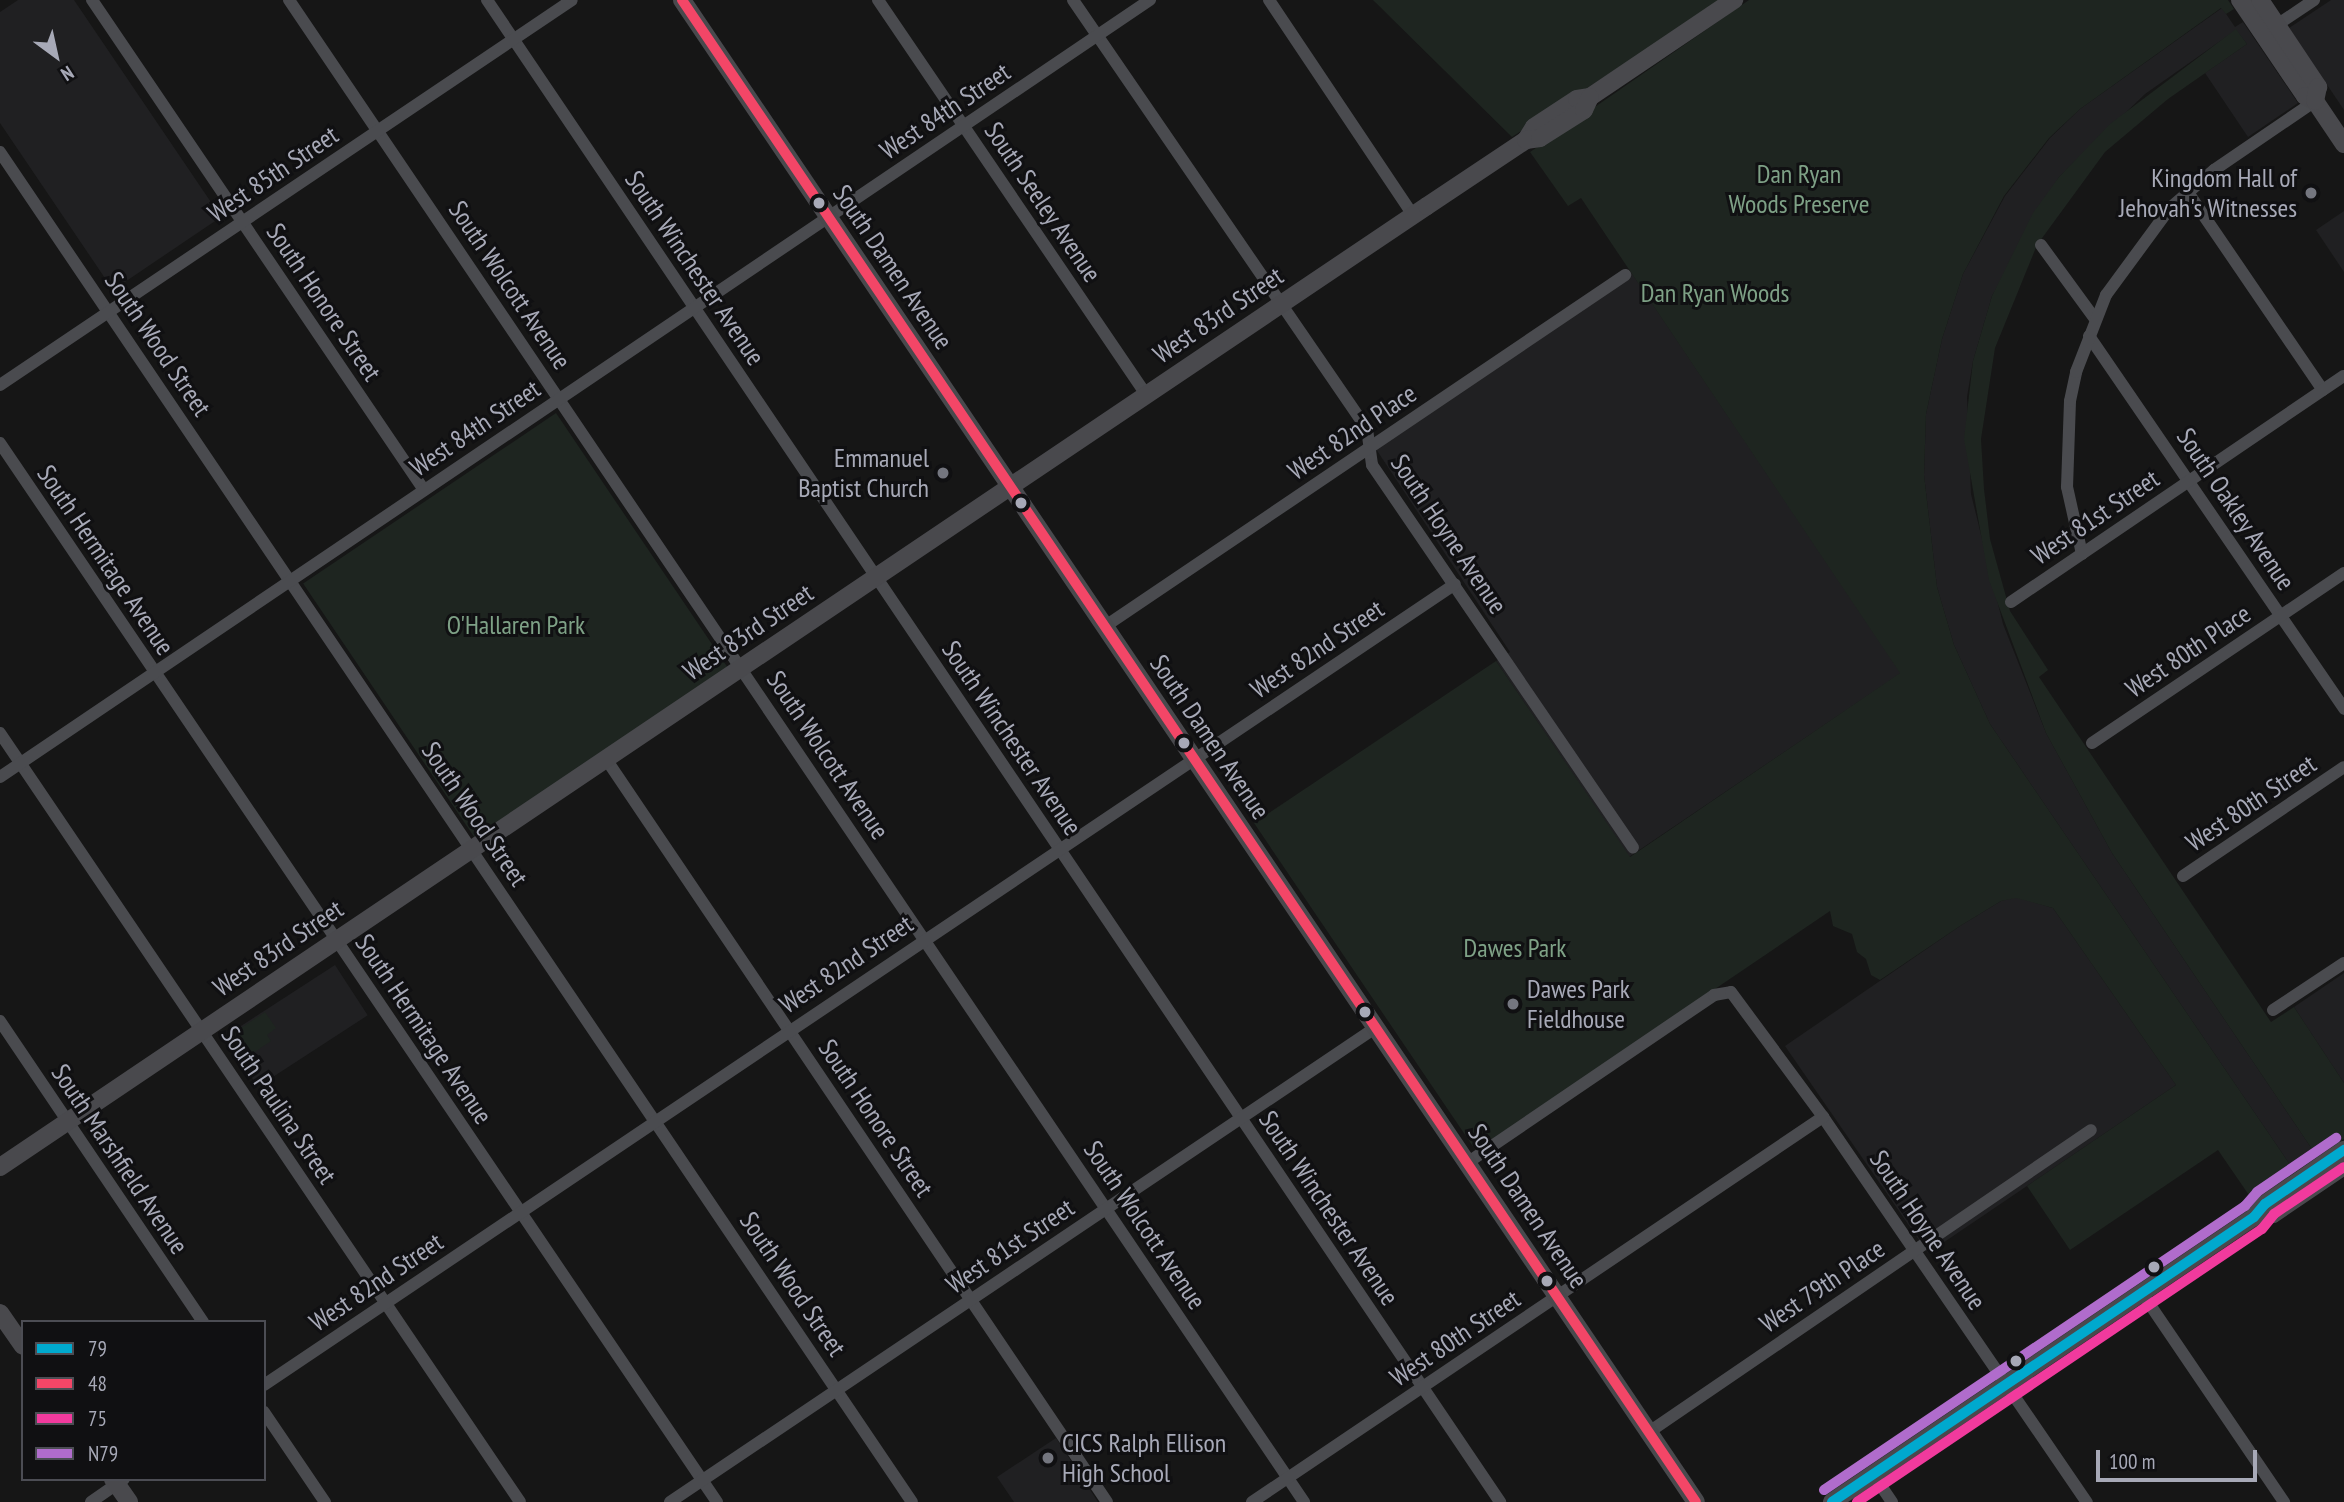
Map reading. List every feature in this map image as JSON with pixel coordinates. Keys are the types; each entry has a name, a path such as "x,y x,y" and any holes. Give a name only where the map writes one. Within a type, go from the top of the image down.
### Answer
{"street":[{"name":"South Honore Street","path":"92,0 424,491"},
{"name":"South Wolcott Avenue","path":"289,0 1304,1502"},
{"name":"South Winchester Avenue","path":"487,0 1500,1502"},
{"name":"West 85th Street","path":"0,385 572,0"},
{"name":"South Damen Avenue","path":"682,0 1696,1502"},
{"name":"South Seeley Avenue","path":"878,0 1146,395"},
{"name":"South Hoyne Avenue","path":"1073,0 1367,429 1372,465 1633,847"},
{"name":"West 84th Street","path":"0,777 1150,0"},
{"path":"1269,0 1413,215"},
{"name":"West 83rd Street","path":"0,1167 1413,215 1527,140 1540,138 1584,110 1590,97 1734,0"},
{"path":"2082,554 2071,517 2066,459 2070,401 2095,319 2140,243 2187,191 2315,101 2318,87 2270,30 2240,0"},
{"path":"2260,0 2270,30"},
{"path":"2270,30 2314,0"},
{"path":"2315,101 2344,144"},
{"name":"South Wood Street","path":"0,152 912,1502"},
{"path":"2187,191 2323,390"},
{"path":"2041,245 2095,319"},
{"name":"West 82nd Place","path":"1104,627 1625,275"},
{"name":"South Oakley Avenue","path":"2089,336 2344,709"},
{"name":"West 81st Street","path":"2011,602 2344,376"},
{"name":"South Hermitage Avenue","path":"0,443 717,1502"},
{"name":"West 80th Place","path":"2092,743 2344,573"},
{"name":"West 82nd Street","path":"266,1384 1455,584"},
{"name":"South Paulina Street","path":"0,733 520,1502"},
{"name":"South Honore Street","path":"606,759 1107,1502"},
{"name":"West 80th Street","path":"2183,876 2344,767"},
{"path":"2273,1010 2344,963"},
{"name":"South Hoyne Avenue","path":"1467,1163 1726,991 1739,999 1823,1117 2087,1502"},
{"name":"South Marshfield Avenue","path":"0,1021 202,1320"},
{"name":"West 81st Street","path":"670,1502 1375,1028"},
{"name":"West 80th Street","path":"1252,1502 1823,1117"},
{"name":"West 79th Place","path":"1648,1432 2091,1130"},
{"path":"1832,1502 2254,1217 2265,1204 2344,1150"},
{"path":"2254,1217 2273,1214 2344,1166"},
{"path":"2141,1293 2284,1502"},
{"path":"0,1313 21,1343"},
{"path":"266,1415 325,1502"},
{"path":"1873,1474 1892,1502"},
{"path":"91,1502 118,1481 129,1502"}],"shaded area":[{"path":"18,0 74,0 221,217 113,290 0,123 0,12"},
{"path":"2331,0 2344,0 2344,110 2289,28"},
{"path":"2222,8 2235,27 2243,22 2298,103 2248,137 2205,73 2247,44 2236,30 2145,94 2059,177 1992,296 1973,361 1967,397 1971,494 2003,624 2046,733 2112,853 2318,1158 2295,1172 1990,724 1954,645 1937,587 1924,475 1926,414 1942,339 1963,274 2005,196 2050,138 2080,109"},
{"path":"2344,211 2344,272 2316,230"},
{"path":"1631,272 1901,673 1629,857 1496,661 1510,652 1374,446"},
{"path":"2016,897 2053,908 2176,1085 1928,1253 1785,1046 1960,926 2001,901"},
{"path":"335,965 368,1015 258,1087 225,1036"},
{"path":"2344,973 2344,1083 2294,1007"},
{"name":"CICS Ralph Ellison High School","path":"1056,1438 1098,1502 1014,1502 997,1477"}],"green space":[{"path":"1373,0 1722,0 1512,137"},
{"path":"1749,0 2228,0 2234,9 2226,14 2221,8 2080,109 2049,138 2004,196 1963,274 1942,339 1926,414 1924,475 1937,587 1954,645 1990,724 2295,1172 2255,1204 2218,1150 2070,1250 2027,1186 2176,1085 2053,908 2016,898 2001,901 1880,980 1871,975 1866,959 1857,952 1852,934 1833,926 1830,911 1476,1151 1254,823 1496,661 1630,857 1900,673 1581,198 1568,206 1530,152"},
{"path":"2236,29 2247,44 2168,99 2105,152 2037,245 1995,348 1981,439 1984,489 1990,539 2010,611 2048,670 2039,677 2271,1022 2294,1007 2344,1083 2344,1139 2318,1158 2112,853 2046,733 1989,580 1964,439 1973,361 1992,296 2033,213 2059,177 2110,124"},
{"name":"O'Hallaren Park","path":"556,413 728,668 475,838 303,584"},
{"path":"265,1012 276,1028 267,1035 271,1041 243,1060 240,1056 248,1051 240,1038 230,1043 226,1038"}],"transit line":[{"name":"48","path":"682,0 1696,1502"},
{"name":"N79","path":"1824,1490 2245,1206 2257,1192 2336,1138"},
{"name":"79","path":"1832,1502 2254,1217 2265,1204 2344,1150"},
{"name":"75","path":"1857,1502 2262,1229 2274,1214 2344,1167"}],"place":[{"name":"Kingdom Hall of Jehovah's Witnesses","path":"2311,193"},
{"name":"Emmanuel Baptist Church","path":"943,473"},
{"name":"Dawes Park Fieldhouse","path":"1513,1004"},
{"name":"CICS Ralph Ellison High School","path":"1048,1458"}],"park label":[{"name":"Dan Ryan Woods Preserve","path":"1799,189"},
{"name":"Dan Ryan Woods","path":"1715,293"},
{"name":"Dawes Park","path":"1515,948"}]}
